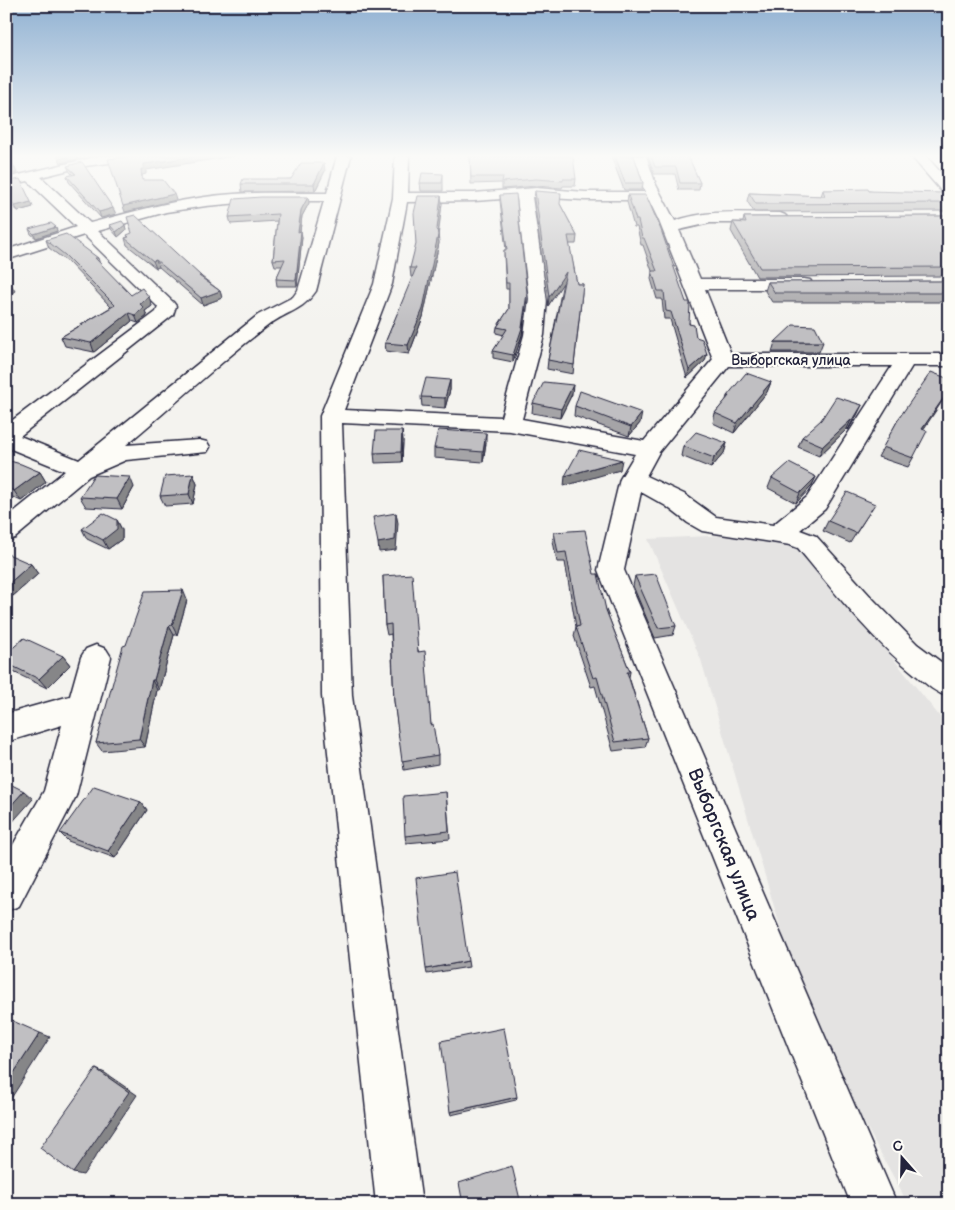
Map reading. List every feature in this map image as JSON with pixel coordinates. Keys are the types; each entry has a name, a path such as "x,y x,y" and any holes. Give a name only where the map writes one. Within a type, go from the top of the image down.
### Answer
{"street":[{"path":"72,212 167,306 164,315 6,438 83,470 122,453 199,446"},
{"path":"6,255 87,229 148,212"},
{"path":"6,532 265,319 299,301 307,291 328,212"},
{"path":"397,212 383,284 331,416 337,696 399,1204"},
{"path":"510,424 534,335 538,299 527,212"},
{"path":"663,212 695,284 723,360"},
{"path":"670,228 683,222 704,219 792,218"},
{"path":"695,284 822,284"},
{"name":"Выборгская улица","path":"874,1204 611,570 632,479 649,449 723,360 949,360"},
{"path":"778,535 816,503 906,360"},
{"path":"331,416 510,424 649,449"},
{"path":"632,479 677,501 699,520 711,525 794,537 807,542 863,606 907,652 949,685"},
{"path":"6,893 59,796 96,657"},
{"path":"6,728 83,706"}],"shaded area":[{"path":"791,532 949,728 949,1204 908,1204 806,1014 701,660 648,539"}],"building":[{"path":"230,212 301,212 298,232 301,231 296,280 276,279 285,259 273,260 278,214 229,217"},
{"path":"439,212 438,235 423,309 408,345 385,343 416,268 410,268 416,244 414,213"},
{"path":"502,212 518,212 527,293 522,328 513,355 493,351 507,329 497,327 509,309 509,283 506,283 504,250 507,250"},
{"path":"538,212 564,212 577,236 568,236 577,284 583,284 574,365 548,360 566,272 549,297"},
{"path":"634,212 653,212 686,302 690,302 689,324 694,325 696,337 702,339 707,354 689,370 671,312 666,311 664,291 658,291 652,271 657,271 644,238 642,238 638,220 636,220"},
{"path":"135,215 201,276 199,276 220,291 201,298 156,260 153,261 125,238 129,237 127,235 132,233 127,217"},
{"path":"949,216 949,267 760,268 733,222 746,223 744,217"},
{"path":"122,221 125,225 116,232 110,225"},
{"path":"51,223 56,227 34,234 29,229"},
{"path":"66,234 98,258 95,258 131,295 142,288 149,297 140,304 144,308 135,315 129,313 91,343 61,337 115,305 65,255 46,240"},
{"path":"949,281 949,293 775,293 768,282"},
{"path":"793,325 815,326 823,342 775,342"},
{"path":"931,372 949,379 949,390 922,429 927,431 913,458 883,447 899,418"},
{"path":"746,373 771,382 737,423 715,413"},
{"path":"426,378 450,380 445,398 421,397"},
{"path":"544,382 573,385 561,409 533,403"},
{"path":"580,391 642,413 631,427 575,406"},
{"path":"836,397 862,405 853,420 823,446 802,437 821,420"},
{"path":"438,430 486,433 483,452 434,448"},
{"path":"376,431 402,431 401,452 374,453"},
{"path":"696,432 727,443 714,458 683,446"},
{"path":"579,450 622,460 565,476"},
{"path":"6,460 40,472 14,491 6,487"},
{"path":"789,463 816,477 800,493 772,478"},
{"path":"193,474 189,494 160,496 165,476"},
{"path":"94,475 130,477 117,499 80,497"},
{"path":"847,492 875,504 856,533 828,521"},
{"path":"103,513 117,520 117,529 103,540 82,529"},
{"path":"396,513 395,540 378,543 373,517"},
{"path":"585,530 594,574 598,574 606,610 630,672 627,672 648,738 615,742 597,677 593,678 576,627 580,626 566,552 558,553 554,532"},
{"path":"8,554 31,564 6,586 6,556"},
{"path":"412,574 418,652 425,651 431,725 433,724 438,755 402,761 394,701 391,624 385,625 383,576"},
{"path":"656,574 676,626 658,628 635,576"},
{"path":"183,590 172,625 169,626 154,680 152,680 139,739 96,743 123,646 126,645 145,591"},
{"path":"24,638 63,656 39,679 6,663 6,654"},
{"path":"6,782 24,791 6,811"},
{"path":"94,786 141,802 108,851 60,833"},
{"path":"446,792 449,831 405,836 403,796"},
{"path":"455,872 468,961 426,969 416,878"},
{"path":"6,1018 40,1033 6,1085"},
{"path":"504,1028 517,1097 450,1112 441,1041"},
{"path":"96,1069 129,1092 73,1173 40,1148"},
{"path":"512,1166 521,1204 463,1204 459,1183"}]}
